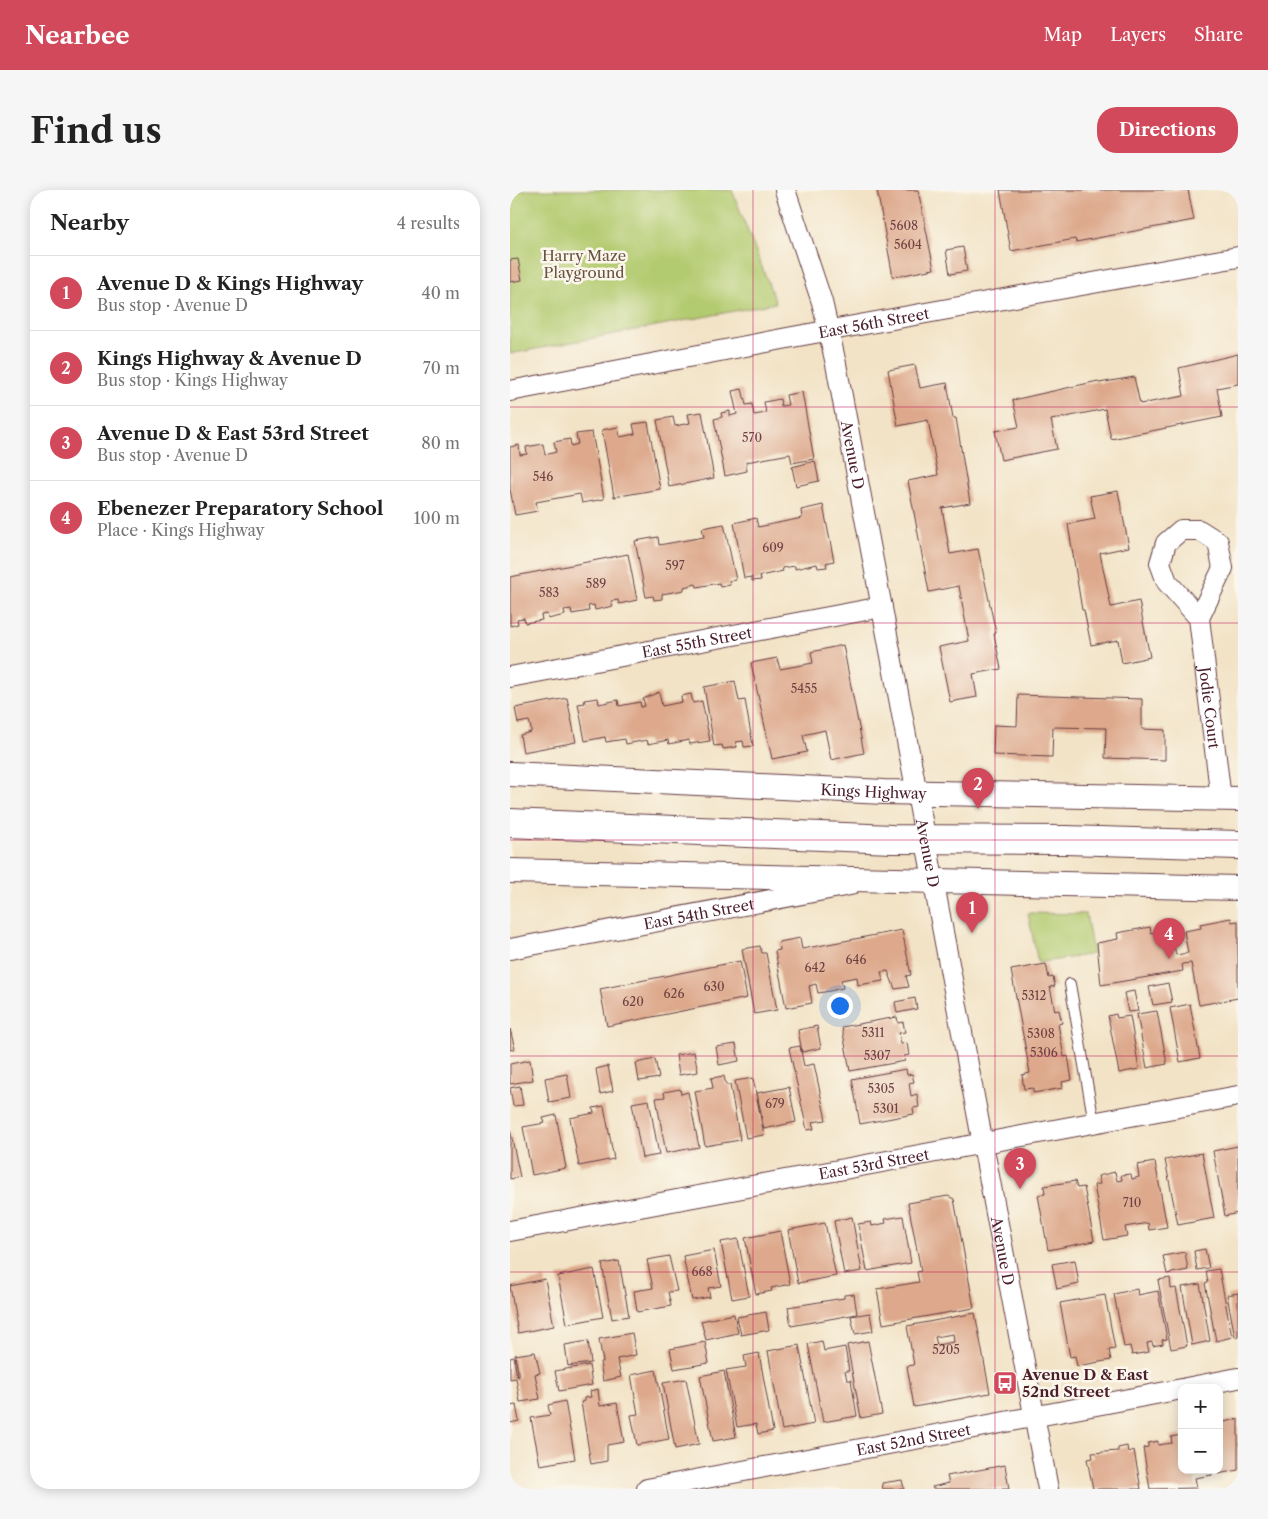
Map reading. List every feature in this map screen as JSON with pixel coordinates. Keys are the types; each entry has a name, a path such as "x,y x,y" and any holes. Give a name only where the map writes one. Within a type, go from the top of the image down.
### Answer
{"main road":[{"path":"510,823 926,840 1065,840 1238,845"}],"street":[{"name":"Avenue D","path":"785,190 822,302 828,330 882,606 1048,1489"},
{"name":"East 56th Street","path":"510,390 828,330 1238,257"},
{"name":"East 55th Street","path":"510,677 882,606"},
{"name":"Jodie Court","path":"1199,618 1230,799"},
{"name":"Kings Highway","path":"510,774 917,793 1230,799"},
{"path":"510,871 933,879 1238,888"},
{"name":"East 54th Street","path":"510,949 888,878"},
{"name":"East 53rd Street","path":"510,1231 1238,1096"},
{"path":"1207,1384 1238,1378"},
{"name":"East 52nd Street","path":"647,1489 1178,1389"}],"lane":[{"path":"1070,984 1094,1123"}],"green space":[{"name":"Harry Maze Playground","path":"510,190 732,190 776,303 510,354"},
{"path":"1028,913 1086,914 1093,954 1038,963"}],"building":[{"path":"877,190 918,190 934,269 893,277"},
{"path":"1000,190 1188,190 1194,220 1076,242 1075,239 1011,251"},
{"path":"963,247 967,271 950,274 946,250"},
{"path":"518,259 522,280 510,282 510,260"},
{"path":"1238,354 1238,384 1217,388 1222,417 1111,439 1105,409 1051,420 1057,449 1001,460 995,431 1019,427 1013,400 1098,381 1099,383 1134,377 1140,404 1184,396 1179,368"},
{"path":"915,365 920,388 947,383 953,418 956,418 970,503 942,508 950,554 978,549 996,633 994,634 1001,669 973,674 977,697 950,702 939,647 969,641 959,586 929,592 908,481 938,475 928,420 898,426 888,370"},
{"path":"742,389 746,405 752,404 754,415 766,413 764,402 780,399 781,406 788,405 786,395 802,392 814,459 792,463 790,454 746,462 747,471 725,476 714,419 722,417 721,413 730,411 730,416 737,414 732,391"},
{"path":"702,412 714,478 669,487 657,420 673,417 675,426 690,423 688,414"},
{"path":"648,422 660,489 614,497 602,430 618,427 620,437 635,434 633,424"},
{"path":"592,432 604,499 582,503 580,494 536,502 538,511 515,515 510,489 510,447 519,445 520,455 527,454 526,447 543,444 545,455 556,452 554,442 570,439 571,446 578,444 576,434"},
{"path":"815,461 819,481 796,486 792,467"},
{"path":"1118,491 1129,547 1100,553 1111,607 1139,601 1150,657 1122,663 1118,640 1091,645 1084,610 1082,610 1068,524 1095,519 1090,496"},
{"path":"823,505 834,561 826,563 827,567 818,568 817,564 795,569 795,566 782,568 783,571 760,576 761,580 752,581 752,577 744,578 734,523 756,518 758,527 802,518 801,510"},
{"path":"724,524 736,580 729,581 730,585 720,587 719,583 697,587 696,584 684,587 684,590 662,594 662,599 654,600 653,596 646,597 635,541 658,537 659,545 704,537 702,528"},
{"path":"628,554 637,600 619,604 618,600 611,601 613,606 595,610 594,605 588,606 589,611 572,614 571,609 564,610 565,615 548,619 547,614 541,615 542,620 525,623 524,618 517,619 518,624 510,626 510,577"},
{"path":"843,645 864,753 831,760 825,730 803,735 807,752 772,759 751,663 777,658 780,669 813,663 811,652"},
{"path":"735,681 739,701 745,700 753,746 744,747 743,741 736,742 737,747 723,749 722,745 714,746 704,687"},
{"path":"659,692 662,706 682,702 681,696 691,694 693,703 702,701 710,741 690,744 689,740 669,744 668,740 648,744 647,740 626,744 625,739 606,742 605,737 585,741 578,704 585,703 584,700 598,698 599,704 618,700 619,706 640,702 641,707 645,706 643,699"},
{"path":"1018,695 1142,699 1142,729 1165,730 1165,760 1105,758 1106,728 1053,727 1052,757 993,755 994,725 1017,726"},
{"path":"567,698 576,742 523,752 520,735 531,732 531,728 529,721 518,723 515,708"},
{"path":"1231,918 1232,922 1238,921 1238,998 1199,1005 1191,963 1182,964 1183,971 1101,985 1097,943 1118,939 1117,933 1150,927 1151,933 1171,930 1176,955 1188,953 1184,931 1201,928 1200,924"},
{"path":"902,930 911,975 906,976 909,987 895,989 888,971 881,972 883,981 858,985 857,977 841,980 843,988 818,993 816,984 809,986 812,1003 786,1008 775,951 780,950 779,942 800,938 802,949"},
{"path":"760,946 762,953 766,953 777,1010 754,1014 742,949"},
{"path":"740,961 747,998 607,1026 600,989"},
{"path":"1046,964 1049,978 1053,977 1055,986 1050,987 1055,1011 1059,1010 1062,1023 1058,1024 1064,1057 1068,1056 1072,1080 1062,1082 1063,1088 1033,1093 1033,1088 1024,1089 1022,1075 1030,1073 1011,970"},
{"path":"1168,983 1172,1002 1153,1005 1149,987"},
{"path":"1134,991 1138,1011 1128,1012 1124,993"},
{"path":"915,998 917,1009 897,1013 895,1002"},
{"path":"1190,1004 1200,1058 1180,1062 1170,1008"},
{"path":"1157,1011 1167,1064 1147,1068 1137,1014"},
{"path":"1116,1014 1117,1018 1130,1016 1139,1069 1119,1073 1108,1016"},
{"path":"897,1017 898,1023 903,1022 905,1032 899,1033 901,1044 907,1043 909,1055 904,1056 905,1061 850,1071 842,1027"},
{"path":"817,1026 821,1048 802,1052 798,1030"},
{"path":"510,1029 515,1049 510,1050"},
{"path":"736,1044 739,1061 719,1065 716,1047"},
{"path":"800,1046 804,1066 814,1064 826,1120 812,1122 814,1129 807,1130 789,1048"},
{"path":"694,1052 698,1072 679,1075 676,1055"},
{"path":"655,1059 659,1078 639,1081 636,1063"},
{"path":"530,1060 533,1080 510,1084 510,1064"},
{"path":"608,1066 613,1091 600,1094 596,1069"},
{"path":"906,1069 907,1075 912,1074 914,1082 909,1083 911,1096 917,1094 919,1107 913,1108 914,1114 860,1124 852,1079"},
{"path":"567,1074 571,1098 549,1102 545,1078"},
{"path":"724,1076 726,1085 730,1085 740,1140 705,1146 695,1091 713,1088 711,1078"},
{"path":"753,1078 764,1135 746,1138 735,1081"},
{"path":"520,1086 523,1105 513,1106 510,1088"},
{"path":"789,1087 796,1122 764,1129 757,1093"},
{"path":"680,1089 681,1094 688,1092 699,1147 666,1153 656,1098 665,1097 664,1092"},
{"path":"649,1100 659,1155 642,1158 632,1103"},
{"path":"604,1106 614,1159 579,1166 570,1118 594,1113 593,1108"},
{"path":"556,1115 566,1168 532,1175 523,1127 545,1123 543,1118"},
{"path":"510,1129 520,1177 510,1179"},
{"path":"1238,1146 1238,1213 1225,1216 1213,1151"},
{"path":"1202,1153 1214,1218 1178,1225 1165,1160"},
{"path":"1155,1162 1167,1227 1149,1230 1148,1223 1125,1227 1127,1236 1104,1240 1094,1185 1100,1184 1098,1176 1115,1172 1117,1181 1122,1180 1121,1175 1131,1174 1132,1179 1139,1177 1137,1165"},
{"path":"1075,1181 1077,1188 1084,1187 1094,1241 1048,1250 1038,1195 1045,1194 1044,1186"},
{"path":"948,1196 954,1199 974,1308 883,1324 877,1289 919,1282 917,1272 921,1271 908,1203"},
{"path":"903,1216 911,1263 867,1271 858,1224 871,1222 872,1226 886,1223 885,1219"},
{"path":"852,1217 862,1271 844,1274 834,1221"},
{"path":"825,1223 836,1276 798,1283 788,1230"},
{"path":"780,1231 790,1284 771,1288 772,1291 756,1294 745,1238"},
{"path":"738,1239 749,1296 732,1299 721,1242"},
{"path":"1205,1249 1209,1268 1197,1270 1194,1251"},
{"path":"714,1250 721,1286 708,1288 710,1297 692,1300 683,1256"},
{"path":"1185,1252 1188,1270 1167,1274 1163,1256"},
{"path":"669,1256 677,1291 668,1292 671,1306 637,1312 634,1291 653,1288 647,1260"},
{"path":"1075,1260 1079,1284 1057,1289 1052,1264"},
{"path":"619,1261 629,1316 612,1319 602,1264"},
{"path":"594,1269 603,1317 567,1324 558,1276"},
{"path":"1219,1269 1232,1337 1216,1341 1205,1283 1208,1282 1206,1271"},
{"path":"1170,1278 1171,1289 1176,1288 1187,1346 1171,1349 1158,1280"},
{"path":"545,1279 554,1326 518,1333 510,1286"},
{"path":"1200,1284 1210,1341 1192,1345 1182,1287"},
{"path":"1137,1289 1138,1295 1158,1291 1167,1339 1162,1340 1163,1344 1153,1346 1152,1342 1147,1343 1149,1352 1132,1355 1130,1346 1124,1347 1114,1294"},
{"path":"1238,1293 1238,1337 1235,1337 1227,1295"},
{"path":"854,1294 857,1314 791,1326 788,1307 844,1298 844,1295"},
{"path":"1105,1295 1115,1349 1109,1350 1111,1360 1077,1366 1075,1356 1070,1357 1060,1303"},
{"path":"766,1312 769,1330 741,1335 737,1317"},
{"path":"870,1313 873,1331 855,1334 851,1316"},
{"path":"975,1313 990,1393 914,1407 907,1366 914,1365 907,1326","holes":["953,1334 954,1342 937,1345 935,1337"]},
{"path":"734,1314 738,1333 706,1340 701,1321"},
{"path":"632,1333 636,1355 617,1359 621,1377 603,1381 600,1362 603,1362 599,1339"},
{"path":"588,1341 591,1363 568,1366 565,1345"},
{"path":"822,1341 824,1351 845,1347 849,1371 845,1371 847,1380 851,1380 857,1416 823,1422 808,1344"},
{"path":"868,1341 882,1414 861,1418 847,1345"},
{"path":"705,1342 709,1363 674,1369 670,1349"},
{"path":"799,1345 814,1424 782,1430 768,1351"},
{"path":"535,1352 540,1373 535,1374 540,1399 520,1402 516,1378 510,1379 510,1358 514,1357 517,1377 519,1377 515,1355"},
{"path":"759,1353 773,1431 758,1434 756,1424 737,1427 726,1370 746,1367 744,1356"},
{"path":"589,1365 592,1385 559,1391 555,1371"},
{"path":"656,1370 669,1439 637,1445 631,1415 638,1414 631,1375"},
{"path":"724,1371 736,1437 713,1441 700,1376"},
{"path":"686,1379 699,1444 675,1449 663,1383"},
{"path":"598,1389 600,1406 617,1403 624,1442 607,1445 607,1461 591,1464 581,1402 584,1401 584,1398 591,1397 590,1391"},
{"path":"565,1401 575,1459 540,1465 531,1418 550,1415 548,1405"},
{"path":"516,1405 519,1421 510,1423 510,1406"},
{"path":"1238,1419 1238,1470 1223,1473 1223,1429 1223,1422"},
{"path":"1178,1436 1178,1474 1212,1474 1195,1478 1197,1488 1150,1489 1143,1448 1148,1447 1148,1443 1158,1441 1158,1445 1172,1443 1171,1437"},
{"path":"1127,1446 1128,1452 1134,1450 1141,1489 1093,1489 1087,1459 1093,1458 1092,1453 1118,1451 1118,1448"},
{"path":"1005,1465 1009,1489 933,1489 932,1487 949,1483 947,1476"},
{"path":"902,1480 904,1489 883,1489 882,1483"}],"place":[{"name":"Kings Highway & Avenue D","path":"978,809"},
{"name":"Avenue D & Kings Highway","path":"972,933"},
{"name":"Ebenezer Preparatory School","path":"1169,959"},
{"name":"Avenue D & East 53rd Street","path":"1020,1189"},
{"name":"Avenue D & East 52nd Street","path":"1005,1383"}]}
